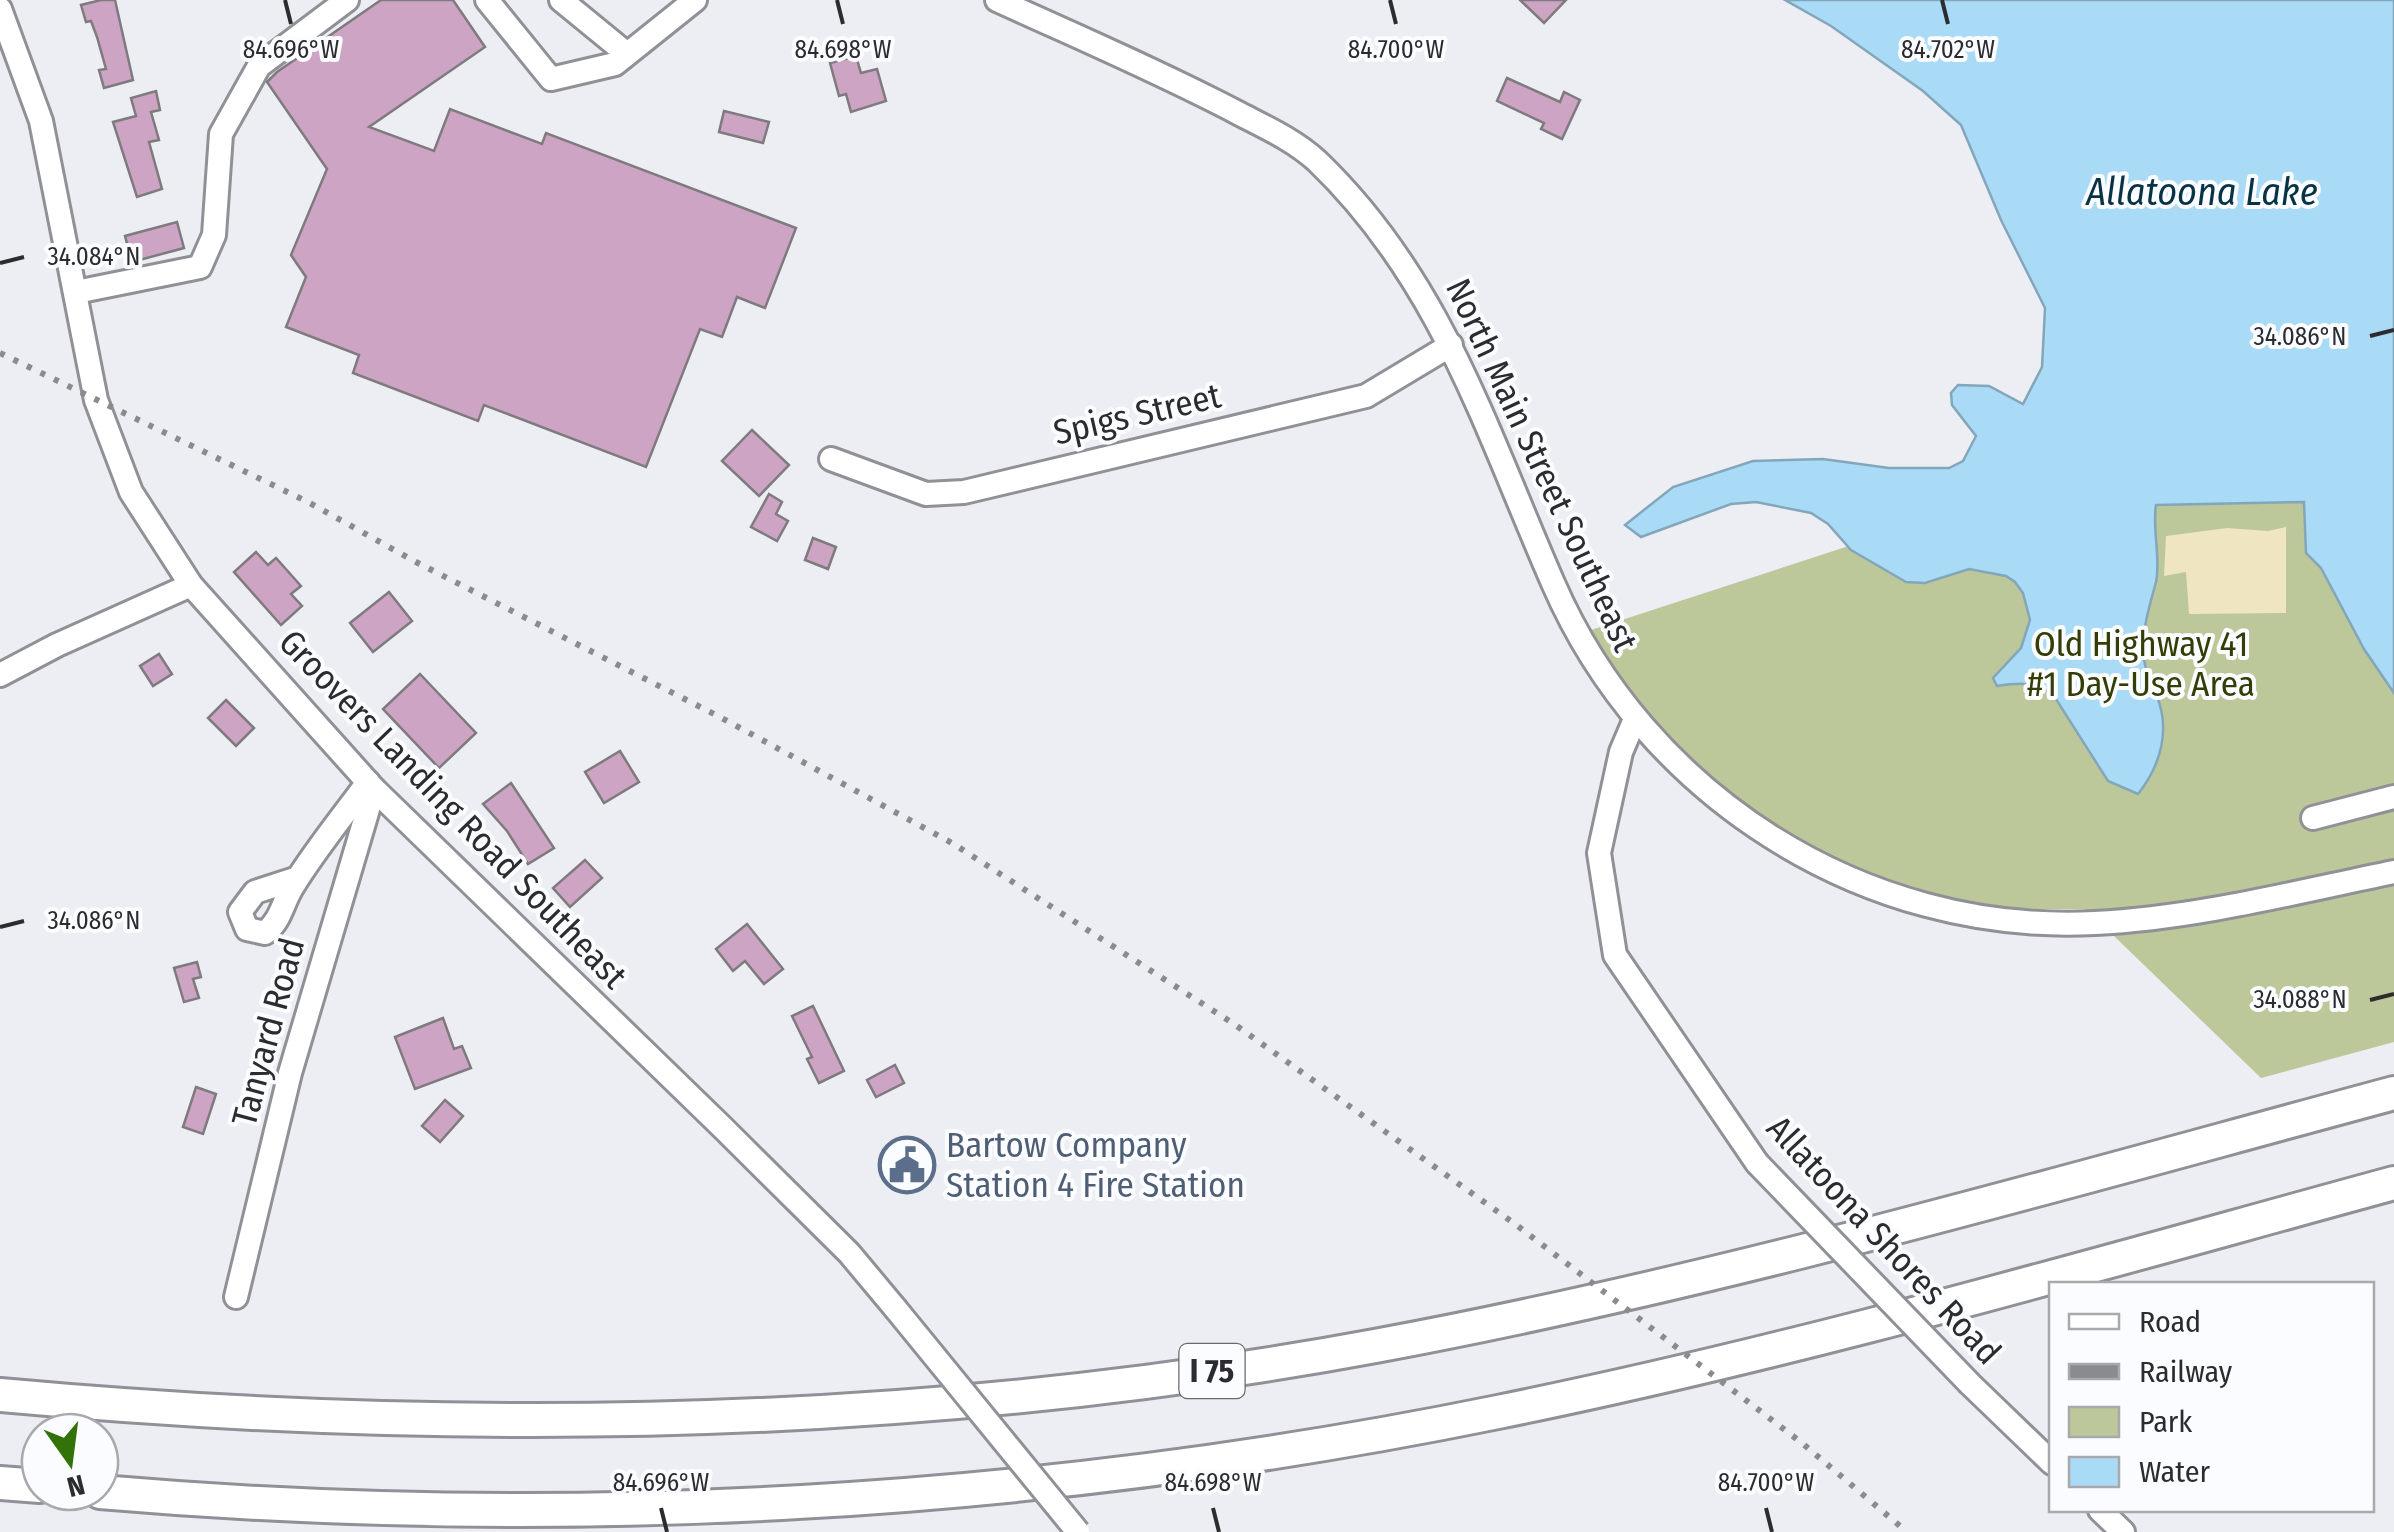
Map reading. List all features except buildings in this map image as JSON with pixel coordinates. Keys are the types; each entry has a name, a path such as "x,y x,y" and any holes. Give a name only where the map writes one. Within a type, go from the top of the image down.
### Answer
{"highway":[{"name":"I 75","path":"0,1395 289,1416 555,1421 771,1415 1073,1390 1370,1346 1632,1294 1928,1220 2394,1093"},
{"path":"120,1493 388,1507 658,1507 864,1498 1201,1462 1493,1413 1640,1382 1811,1340 2394,1183"}],"street":[{"path":"76,292 200,268 214,235 222,134 259,66 347,0"},
{"path":"487,0 550,79 615,64 696,0"},
{"path":"561,0 627,54"},
{"name":"North Main Street Southeast","path":"997,0 1196,91 1293,142 1315,159 1391,246 1418,284 1451,346 1555,588 1601,674 1664,753 1704,789 1786,847 1881,893 1971,916 2049,924 2132,920 2394,872"},
{"name":"Groovers Landing Road Southeast","path":"0,9 41,121 96,400 130,492 191,585 371,786 849,1254 1078,1532"},
{"name":"Spigs Street","path":"830,459 926,494 964,492 1366,396 1451,346"},
{"path":"0,675 191,585"},
{"name":"Allatoona Shores Road","path":"1635,719 1621,752 1599,853 1615,955 1757,1163 2049,1460"},
{"path":"298,878 371,786"},
{"name":"Tanyard Road","path":"236,1296 290,1074 371,786"},
{"path":"2313,818 2394,797"},
{"path":"2102,1512 2123,1532"}],"green space":[{"name":"Old Highway 41 #1 Day-Use Area","path":"2394,410 2394,1042 2261,1078 2086,909 2024,909 1963,902 1921,892 1838,861 1761,817 1692,761 1642,706 1591,630 1938,517"}],"sand":[{"path":"2286,527 2286,613 2189,614 2186,572 2164,576 2166,536 2227,528 2268,531"}],"water":[{"name":"Allatoona Lake","path":"1785,0 2394,0 2394,693 2364,649 2321,568 2306,553 2304,502 2156,505 2157,573 2143,650 2160,707 2163,733 2158,759 2138,794 2108,781 2050,693 2029,684 1997,686 1993,678 2021,648 2030,620 2023,593 2006,576 1969,569 1925,583 1906,582 1851,550 1828,524 1811,513 1756,502 1731,504 1641,537 1625,525 1673,487 1753,461 1823,459 1889,468 1949,468 1963,461 1976,436 1952,405 1951,393 1958,385 1989,386 2023,404 2042,367 2045,308 2001,220 1961,125 1923,91 1831,26"}],"railway":[{"path":"0,353 308,502 952,843 1234,1024 1515,1224 1802,1443 1907,1532"}],"place":[{"name":"Bartow Company Station 4 Fire Station","path":"907,1165"}]}
